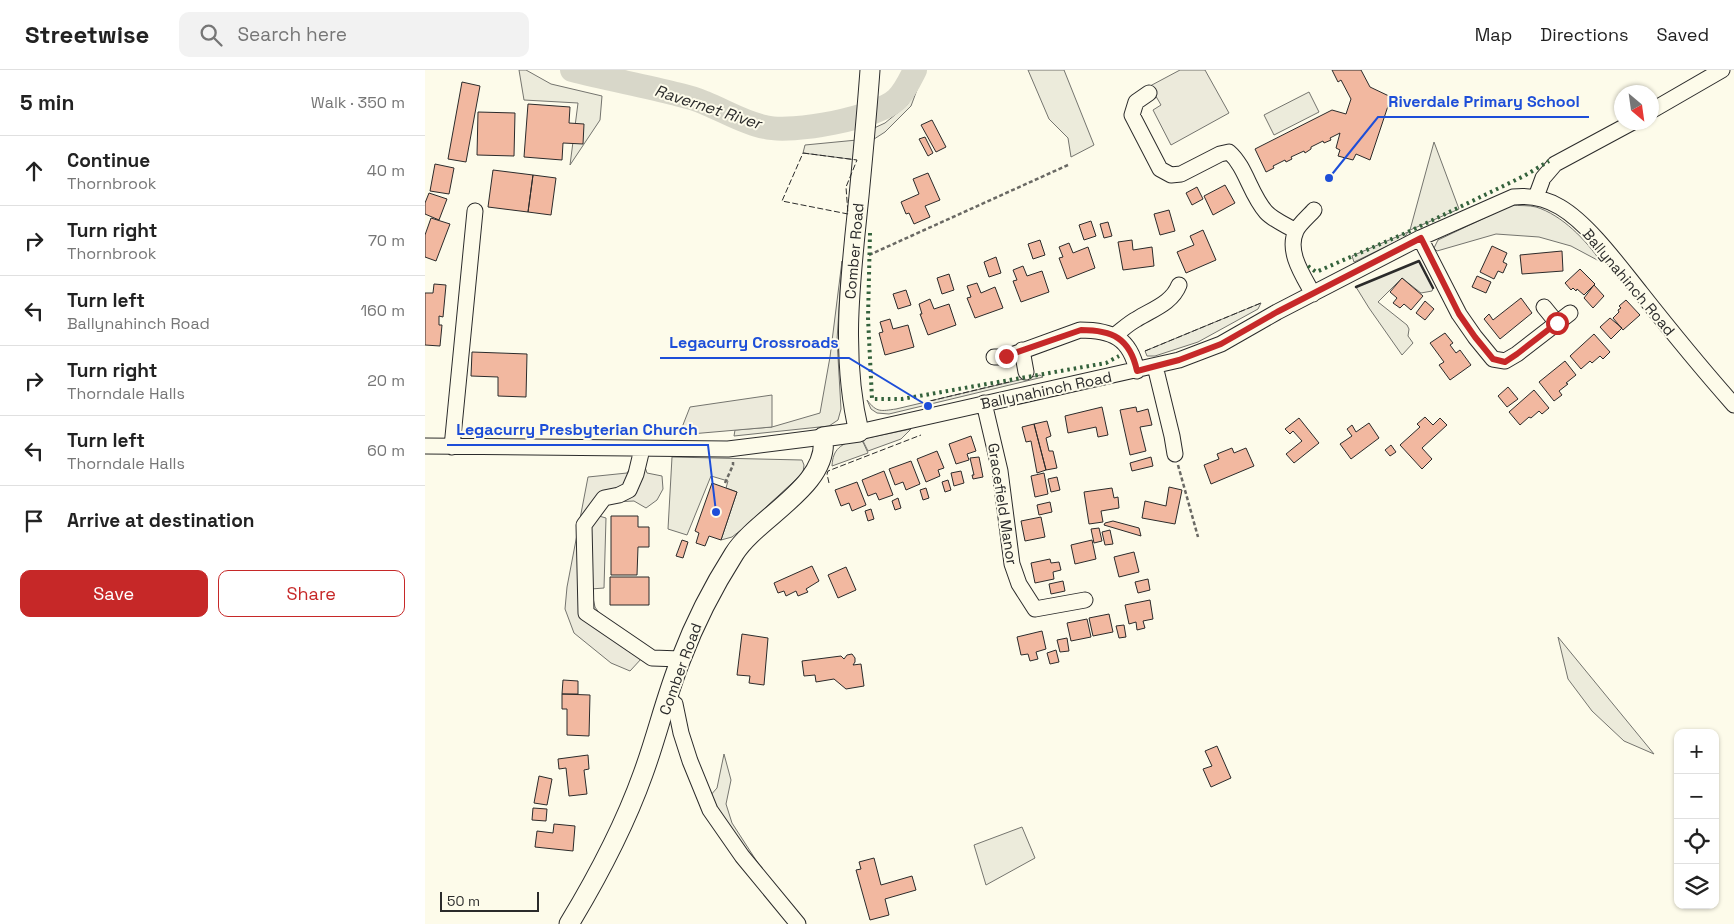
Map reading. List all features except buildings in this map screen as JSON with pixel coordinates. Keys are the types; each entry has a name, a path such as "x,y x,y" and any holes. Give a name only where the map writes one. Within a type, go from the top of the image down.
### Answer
{"main road":[{"name":"Comber Road","path":"859,432 850,383 848,328 852,262 870,70"},
{"path":"823,438 859,432"},
{"name":"Comber Road","path":"569,924 618,837 643,776 681,659 714,586 735,551 814,475 822,455 823,438"}],"street":[{"path":"1659,107 1723,70"},
{"path":"1149,93 1136,102 1132,115 1160,169 1171,175 1181,174 1219,154 1229,152 1235,158 1267,214 1296,231"},
{"path":"1536,197 1543,178 1555,164 1618,130"},
{"name":"Ballynahinch Road","path":"859,432 983,403 1137,371 1179,360 1221,344 1277,312 1421,238 1513,197 1526,195 1545,200 1561,208 1593,236 1734,405"},
{"path":"452,447 475,210"},
{"path":"1313,294 1295,260 1293,245 1296,231 1314,210"},
{"path":"1421,238 1459,314 1493,359 1505,362 1570,313"},
{"path":"1115,335 1136,319 1164,303 1175,294 1179,284"},
{"path":"1544,307 1557,323"},
{"path":"994,357 1006,356 1081,330 1107,332 1119,337 1129,349 1135,360 1137,371"},
{"path":"1022,350 1026,372"},
{"path":"1155,366 1175,454"},
{"name":"Gracefield Manor","path":"983,403 1000,471 1012,564 1019,584 1035,609 1085,600"},
{"path":"425,446 641,449 731,448 823,438"},
{"path":"641,449 636,474 629,490 619,495 604,498 583,525 586,613 652,658 681,659"},
{"path":"667,700 675,704 681,733 690,761 710,810 742,856 798,924"}],"path":[{"path":"852,262 1068,165"},
{"path":"725,483 733,465 731,448"},
{"path":"1175,454 1198,537"}],"shaded area":[{"path":"519,70 526,70 551,84 602,96 600,120 570,165 578,103 524,100"},
{"path":"1028,70 1064,70 1094,145 1071,157 1068,138 1049,119"},
{"path":"1180,70 1205,70 1229,113 1171,145 1153,110 1161,105 1150,86"},
{"path":"921,79 911,106 885,132 871,141 872,129 885,123 907,105"},
{"path":"1309,92 1319,112 1274,135 1264,115"},
{"path":"857,140 857,160 803,153 805,145"},
{"path":"1434,142 1459,209 1410,230"},
{"path":"1512,205 1536,207 1555,216 1581,237 1601,262 1571,246 1539,237 1496,234 1437,251 1434,248 1438,240"},
{"path":"1408,232 1404,238 1354,262 1352,256"},
{"path":"842,261 837,340 841,409 838,420 829,426 734,436 735,430 772,427 820,413 830,357"},
{"path":"1419,261 1433,288 1432,291 1421,293 1402,278 1378,302 1407,325 1409,329 1408,336 1413,343 1402,355 1356,287"},
{"path":"1261,303 1258,309 1198,342 1155,356 1147,356 1145,351"},
{"path":"1040,375 1043,377 889,414 877,413 871,409 867,400 880,410 896,409"},
{"path":"772,395 772,427 679,435 690,407"},
{"path":"911,429 901,439 868,451 862,439"},
{"path":"856,439 863,442 868,453 832,466 836,451 846,443"},
{"path":"672,457 802,460 804,465 803,473 741,530 732,537 721,540 737,492 726,488 728,481 711,476 687,535 668,529"},
{"path":"631,467 645,467 647,473 662,476 663,489 657,500 646,508 634,501 612,502 600,511 599,516 606,518 604,588 591,589 595,607 606,623 642,658 630,671 611,663 574,633 565,609 567,587 588,477 627,473"},
{"path":"1558,637 1654,754 1624,741 1592,711 1568,679"},
{"path":"724,754 731,780 726,804 732,823 776,891 709,797 717,788"},
{"path":"1022,827 1035,858 986,885 974,845"}],"waterway":[{"name":"Ravernet River","path":"572,70 687,97 750,123 778,129 834,123 887,106 897,99 905,89 915,70"}],"hedge":[{"path":"1308,266 1316,272 1408,232 1524,176 1549,161"},
{"path":"870,233 868,318 872,399 902,399 1106,363 1119,356"}],"fence":[{"path":"803,153 857,160 846,187 848,214 782,201 803,153"},
{"path":"1145,351 1261,303"},
{"path":"930,401 1009,382"},
{"path":"829,483 828,471 921,435"}],"wall":[{"path":"1356,287 1419,261 1433,288"}],"place":[{"name":"Riverdale Primary School","path":"1329,178"},
{"name":"Legacurry Crossroads","path":"928,406"},
{"name":"Legacurry Presbyterian Church","path":"716,512"}],"route":[{"path":"1006,356 1081,330 1093,330 1107,332 1119,337 1135,360 1137,371 1179,360 1221,344 1277,312 1421,238 1459,314 1493,359 1505,362 1557,323"}]}
